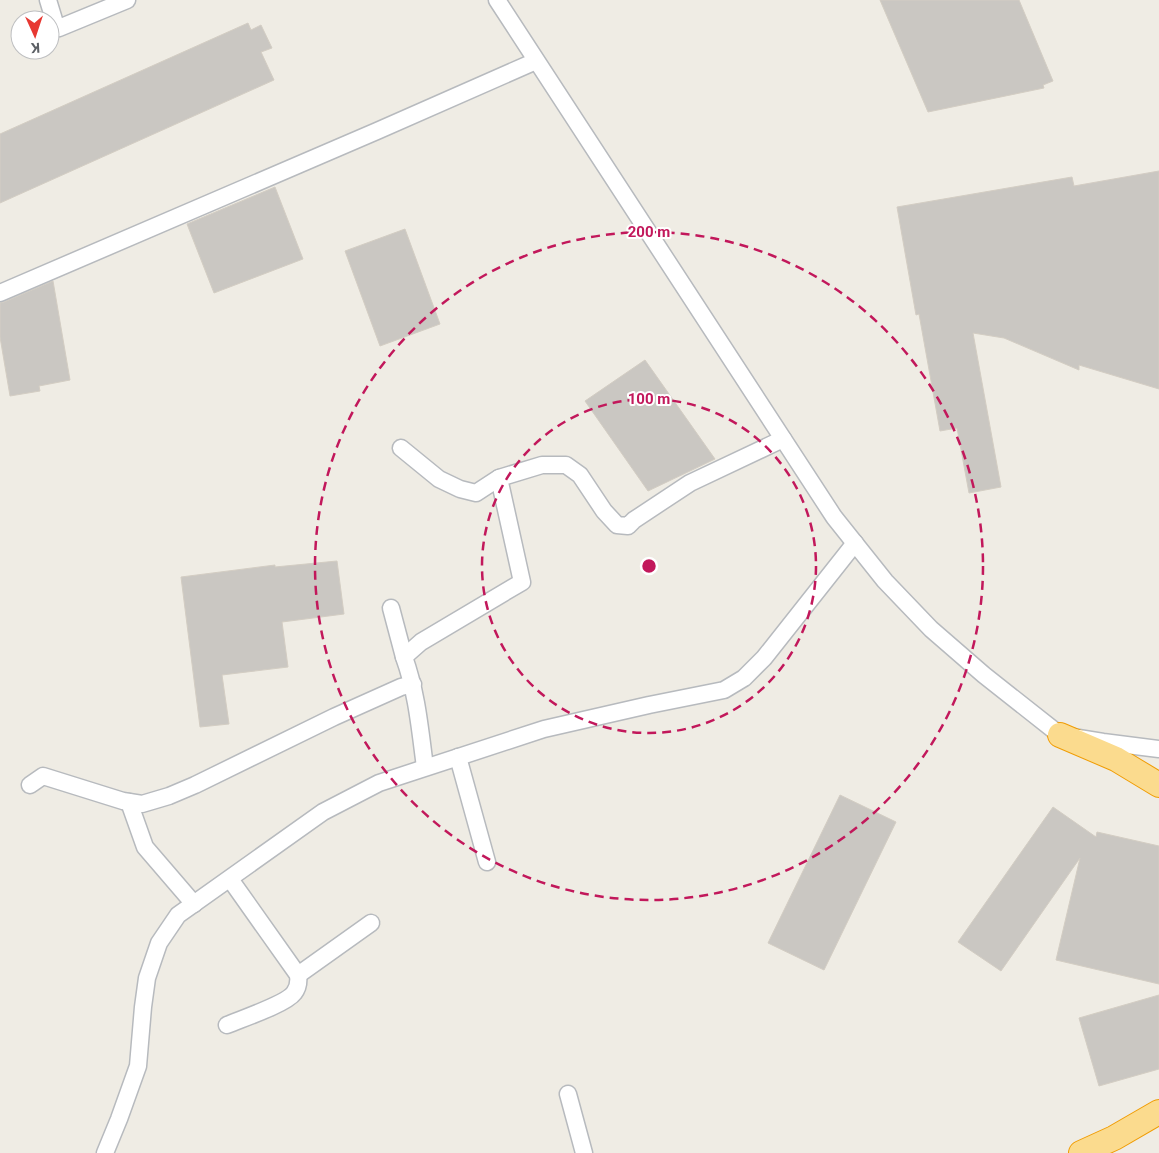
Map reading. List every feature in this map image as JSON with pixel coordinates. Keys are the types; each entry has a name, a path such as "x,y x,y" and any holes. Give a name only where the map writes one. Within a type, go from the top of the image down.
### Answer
{"highway":[{"path":"1060,735 1116,759 1159,786"},
{"path":"1081,1153 1114,1138 1159,1112"},
{"path":"1100,1153 1118,1148 1159,1129"}],"street":[{"path":"48,0 55,23 60,28 127,0"},
{"path":"497,0 834,517 884,580 931,629 984,675 1060,735 1159,749"},
{"path":"0,293 536,61"},
{"path":"401,448 439,478 460,489 476,493 499,478 542,465 566,465 580,475 604,511 617,525 628,526 634,520 690,483 783,439"},
{"path":"404,657 421,642 522,582 499,478"},
{"path":"105,1153 138,1066 147,978 159,943 178,915 323,812 379,783 544,729 724,690 744,678 764,658 855,543"},
{"path":"392,608 413,684 419,715 425,767"},
{"path":"30,785 44,776 129,802 142,804 169,796 194,785 334,717 400,687 413,684"},
{"path":"1103,742 1159,740"},
{"path":"458,757 487,862"},
{"path":"129,802 145,847 194,904"},
{"path":"227,1024 280,1003 292,996 297,989 299,980 298,975 230,879"},
{"path":"298,975 371,923"},
{"path":"568,1094 584,1153"}],"building":[{"path":"880,0 1019,0 1053,81 1043,85 1044,88 928,112"},
{"path":"248,23 251,30 261,25 272,48 261,52 274,80 0,203 0,134"},
{"path":"1159,171 1159,389 1079,365 1079,370 1004,338 973,333 1001,487 969,493 957,428 940,431 919,314 916,315 897,207 1072,177 1074,186"},
{"path":"275,187 303,259 214,293 187,224"},
{"path":"405,229 440,324 380,346 345,251"},
{"path":"53,281 70,380 39,386 40,391 10,396 0,337 0,303"},
{"path":"645,360 715,459 648,491 585,401"},
{"path":"337,561 344,614 282,622 288,667 222,675 229,724 200,727 181,577 275,565 275,567"},
{"path":"840,795 896,822 824,970 768,943"},
{"path":"1053,807 1096,837 1097,832 1159,846 1159,984 1056,960 1080,858 1001,971 958,942"},
{"path":"1159,995 1159,1069 1099,1086 1079,1018"}]}
